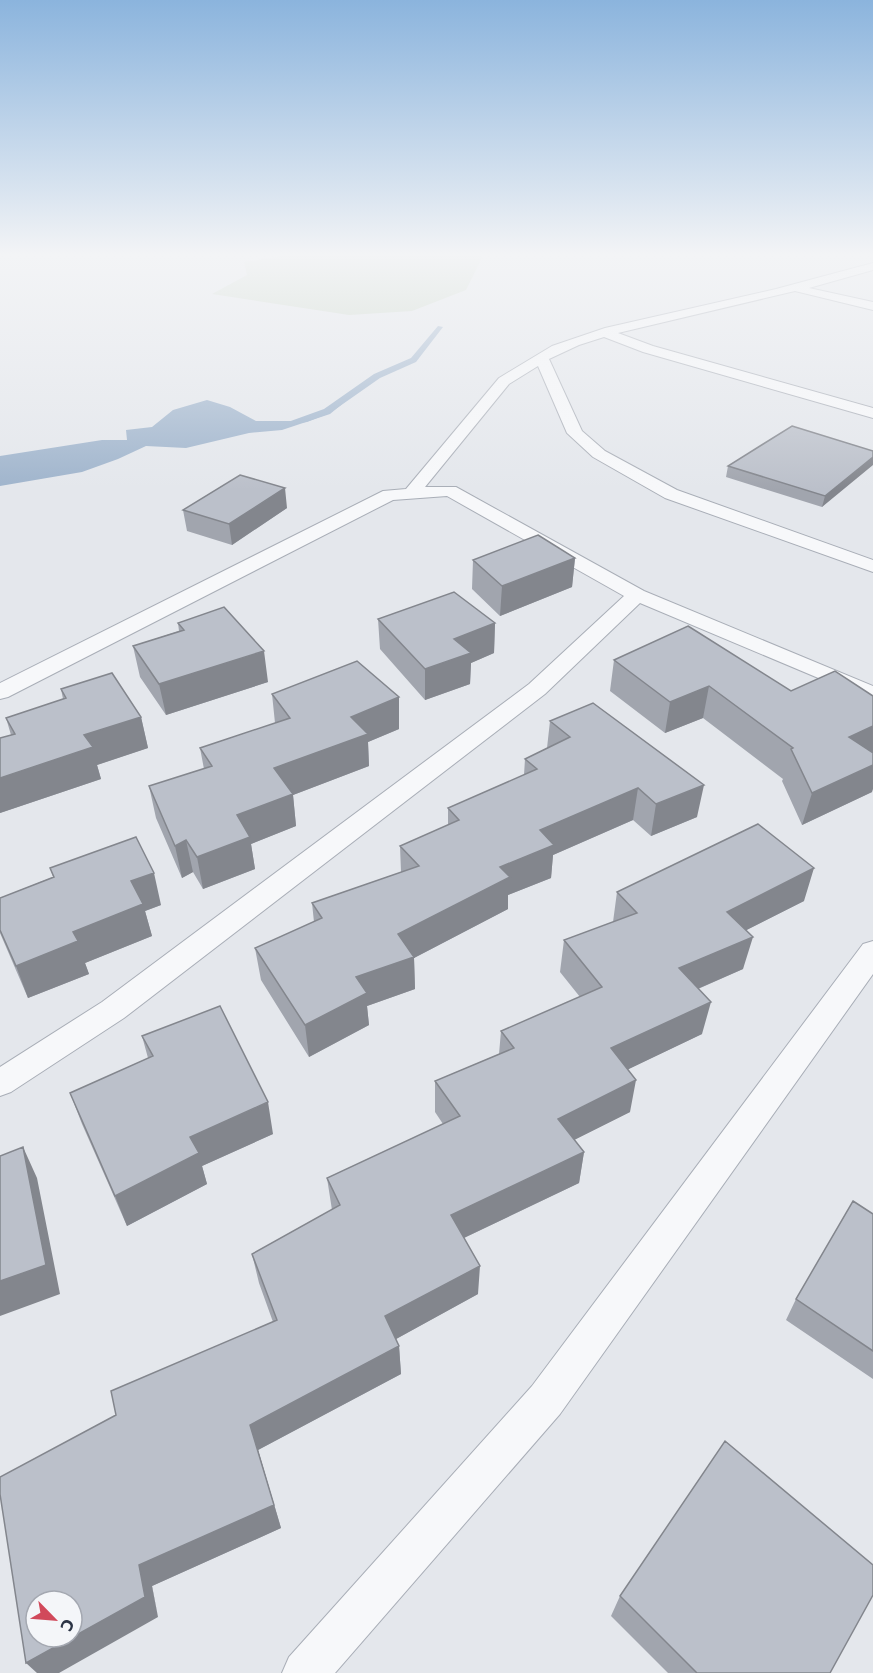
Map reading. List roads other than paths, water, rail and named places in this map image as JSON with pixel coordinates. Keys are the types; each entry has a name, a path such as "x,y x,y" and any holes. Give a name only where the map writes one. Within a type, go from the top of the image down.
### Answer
{"lane":[{"path":"411,494 504,381 559,347 602,334"},
{"path":"609,334 648,349 873,413"},
{"path":"541,357 575,433 599,454 671,495 873,566"},
{"path":"0,692 389,495 450,491 637,595 873,694"},
{"path":"0,1083 113,1010 537,689 637,595"},
{"path":"0,675 65,660"},
{"path":"305,1673 546,1400 873,952"}],"water":[{"path":"358,391 330,414 282,430 249,433 186,448 146,446 82,472 0,486 0,456 102,440 127,440 126,430 152,427 173,410 207,400 230,407 256,421 298,421 328,411"}],"waterway":[{"path":"292,422 327,411 377,376 414,360 434,334"}]}
